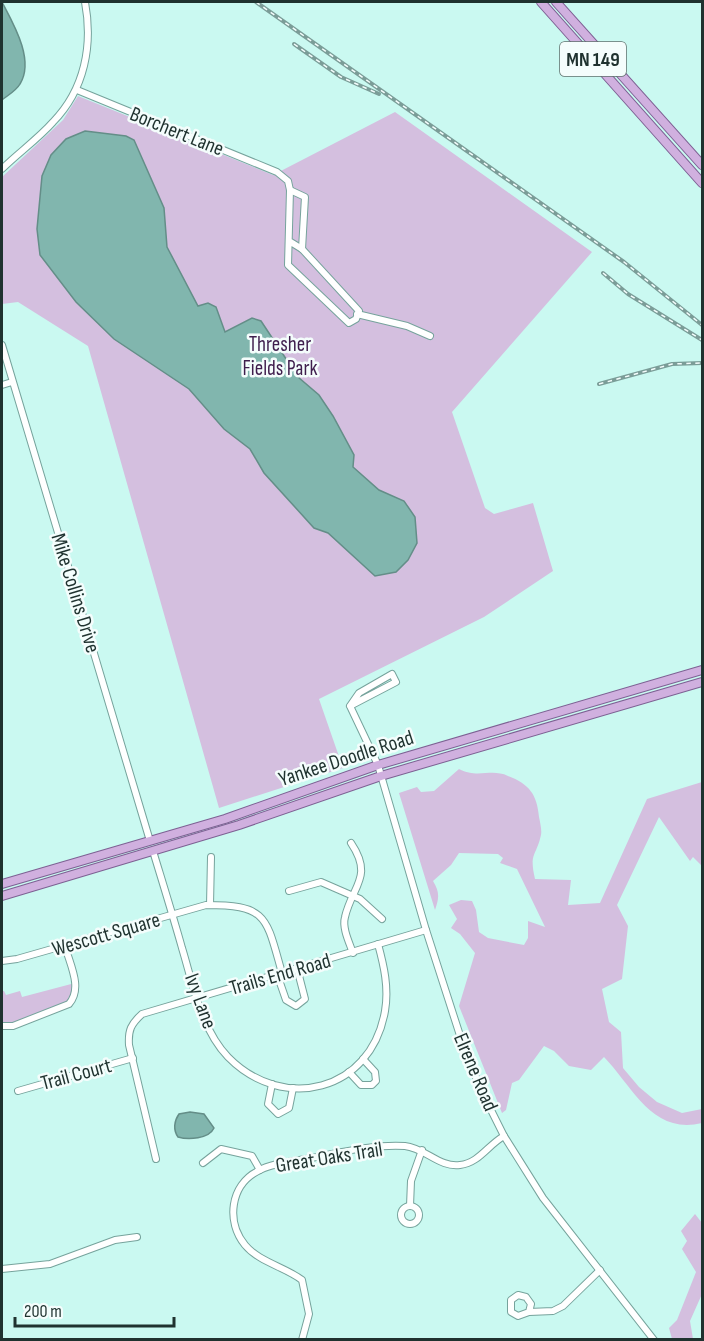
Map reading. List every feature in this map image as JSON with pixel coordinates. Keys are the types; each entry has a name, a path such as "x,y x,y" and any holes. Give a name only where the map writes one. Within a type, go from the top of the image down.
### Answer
{"main road":[{"name":"MN 149","path":"541,2 702,183"},
{"name":"MN 149","path":"556,2 702,165"},
{"name":"Yankee Doodle Road","path":"2,884 225,819 378,765 702,670"},
{"name":"Yankee Doodle Road","path":"2,896 153,851 381,776 702,680"},
{"path":"153,851 161,844 225,819"},
{"path":"53,881 74,871 140,850 150,841"}],"street":[{"path":"2,169 54,122 76,90 87,58 89,26 85,2"},
{"name":"Borchert Lane","path":"76,90 277,172 288,181 290,190"},
{"path":"290,241 302,249 359,311 356,319 349,323 288,265 290,190 298,191 305,197 302,249"},
{"path":"357,314 407,326 430,336"},
{"name":"Mike Collins Drive","path":"2,345 150,841"},
{"path":"2,385 12,382"},
{"path":"392,674 396,682 350,706 359,693 392,674"},
{"name":"Elrene Road","path":"350,706 378,765 426,930 465,1051 504,1136 543,1198 654,1340"},
{"path":"351,843 362,866 362,878 345,917 345,930 353,953"},
{"name":"Ivy Lane","path":"153,851 197,998 209,1030 228,1056 253,1076 272,1084 293,1088 324,1086 349,1072 363,1059 375,1042 386,1010 387,978 378,944"},
{"path":"210,905 211,857"},
{"path":"289,891 321,882 354,897 372,908 382,919"},
{"name":"Wescott Square","path":"2,961 9,962 210,905 248,907 262,916 271,934 286,1000 296,1006 305,999 297,968"},
{"name":"Trails End Road","path":"156,1159 128,1033 133,1023 142,1014 426,930"},
{"path":"2,1026 13,1026 69,1004 75,997 76,988 65,946"},
{"name":"Trail Court","path":"18,1091 133,1058"},
{"path":"349,1072 361,1085 372,1085 376,1081 375,1072 363,1059"},
{"path":"272,1084 268,1104 278,1114 289,1108 293,1088"},
{"name":"Great Oaks Trail","path":"302,1340 309,1314 302,1280 290,1270 258,1257 245,1245 235,1228 233,1207 236,1196 248,1178 260,1170 361,1148 405,1146 422,1150 447,1164 470,1164 504,1136"},
{"path":"203,1163 221,1149 252,1156 260,1170"},
{"path":"410,1206 411,1181 422,1150"},
{"path":"2,1269 50,1264 115,1240 137,1237"},
{"path":"529,1312 553,1311 562,1306 600,1270"}],"green space":[{"name":"Thresher Fields Park","path":"78,96 273,175 395,112 592,252 452,412 485,508 494,514 533,503 553,571 484,617 319,699 343,768 219,808 88,346 18,302 2,304 2,177 63,120"},
{"path":"459,769 472,773 502,774 527,786 536,802 541,831 533,859 535,879 571,880 568,905 600,903 647,799 702,782 702,866 693,857 690,861 659,817 617,905 628,926 622,979 602,989 609,1022 621,1032 623,1068 639,1087 657,1102 682,1113 702,1109 702,1123 685,1125 670,1122 657,1115 645,1106 604,1057 591,1070 569,1066 554,1051 544,1046 519,1080 512,1083 506,1110 502,1113 459,1006 475,953 460,934 451,928 457,919 449,905 461,900 472,901 476,910 479,932 488,938 524,945 528,938 528,921 545,927 517,869 500,863 503,858 498,854 459,853 451,865 433,881 438,896 435,910 399,793 417,787 421,792 434,791"},
{"path":"75,983 69,1004 13,1026 2,1026 2,991 6,995 20,991 22,997"},
{"path":"695,1214 702,1223 702,1294 690,1321 693,1339 672,1339 669,1328 677,1320 696,1272 682,1249 687,1241 681,1231"}],"water":[{"path":"2,2 21,42 25,64 20,84 2,100"},
{"path":"85,131 126,136 134,140 164,208 167,247 198,306 208,303 216,307 225,332 252,318 261,321 298,377 319,395 333,416 354,455 353,467 379,490 404,501 415,517 417,543 408,560 396,572 375,576 328,533 314,528 264,473 250,449 224,429 189,389 114,339 76,302 40,255 37,229 42,176 51,155 66,139"},
{"path":"190,1112 204,1114 214,1128 211,1132 198,1138 178,1137 175,1128 177,1117 179,1114"}],"railway":[{"path":"256,2 624,262 702,325"},
{"path":"294,44 341,77 379,94"},
{"path":"603,273 628,294 702,340"},
{"path":"599,384 672,364 702,363"}]}
